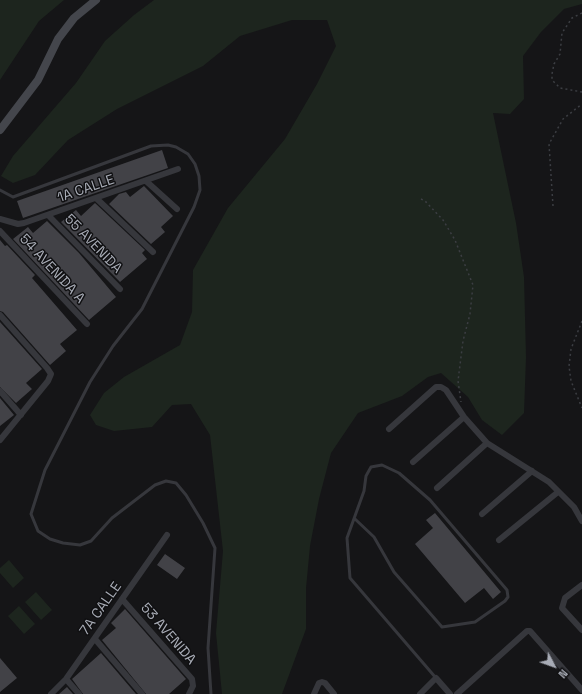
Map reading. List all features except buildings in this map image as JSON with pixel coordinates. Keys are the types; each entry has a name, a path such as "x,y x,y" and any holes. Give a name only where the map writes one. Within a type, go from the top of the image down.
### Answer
{"main road":[{"path":"0,130 38,80 62,34 74,18 96,0"}],"street":[{"name":"1A CALLE","path":"0,219 19,224 178,169"},
{"path":"146,181 177,209"},
{"path":"96,198 153,252"},
{"name":"55 AVENIDA","path":"48,215 120,289"},
{"name":"54 AVENIDA A","path":"0,231 87,324"},
{"path":"0,315 51,374 48,381 0,440"},
{"path":"388,430 436,387 441,387 446,390 464,417 487,444 549,482 574,507 582,521"},
{"path":"0,391 21,415"},
{"path":"413,462 464,417"},
{"path":"437,488 487,444"},
{"path":"482,514 532,471"},
{"path":"499,540 558,492"},
{"name":"7A CALLE","path":"50,694 66,679 167,535"},
{"path":"580,588 564,598 562,608 582,630"},
{"name":"53 AVENIDA","path":"122,599 192,679 193,686 189,694"},
{"path":"457,694 527,631 530,631 582,690"},
{"path":"95,639 142,694"},
{"path":"420,694 436,678 450,694"},
{"path":"66,679 79,694"},
{"path":"314,694 319,683 322,682 325,683 334,694"}],"lane":[{"path":"0,190 13,197 152,146 168,145 176,147 188,154 195,164 200,176 200,190 194,207 142,309 113,346 90,382 45,470 31,514 38,531 50,539 63,543 80,545 91,541 112,518 155,485 166,481 176,483 186,494 200,517 215,548 208,648 211,694"},
{"path":"355,520 374,537 394,572 442,627 475,622 505,602 508,596 507,590 430,500 400,472 382,465 371,467 366,476 364,491 355,520 347,538 350,578 436,678"}],"path":[{"path":"582,13 572,18 562,33 560,54 554,64 552,80 560,88 582,92"},
{"path":"552,206 549,144 563,119 582,104"},
{"path":"421,199 425,201 443,220 455,240 473,285 470,314 463,341 458,381 462,403"},
{"path":"582,321 571,349 568,366 571,381 582,408"}],"shaded area":[{"path":"0,0 64,0 39,21 0,80"},
{"path":"154,0 582,0 582,4 564,9 541,32 523,56 524,99 510,114 493,113 516,223 524,277 526,357 524,413 502,435 482,420 468,397 441,373 428,377 402,396 358,413 331,453 319,499 310,546 306,588 306,629 282,694 222,694 216,633 223,551 210,435 191,404 172,405 152,427 114,431 96,425 90,415 104,393 124,377 180,345 192,312 193,270 228,208 285,139 317,84 336,46 327,20 292,20 240,36 203,66 117,109 68,140 35,175 13,183 1,176 13,156 76,83 105,41 134,15"},
{"path":"9,560 24,578 13,588 0,573 0,568"},
{"path":"36,592 52,610 41,620 25,602"},
{"path":"19,606 35,624 24,634 8,616"}]}
